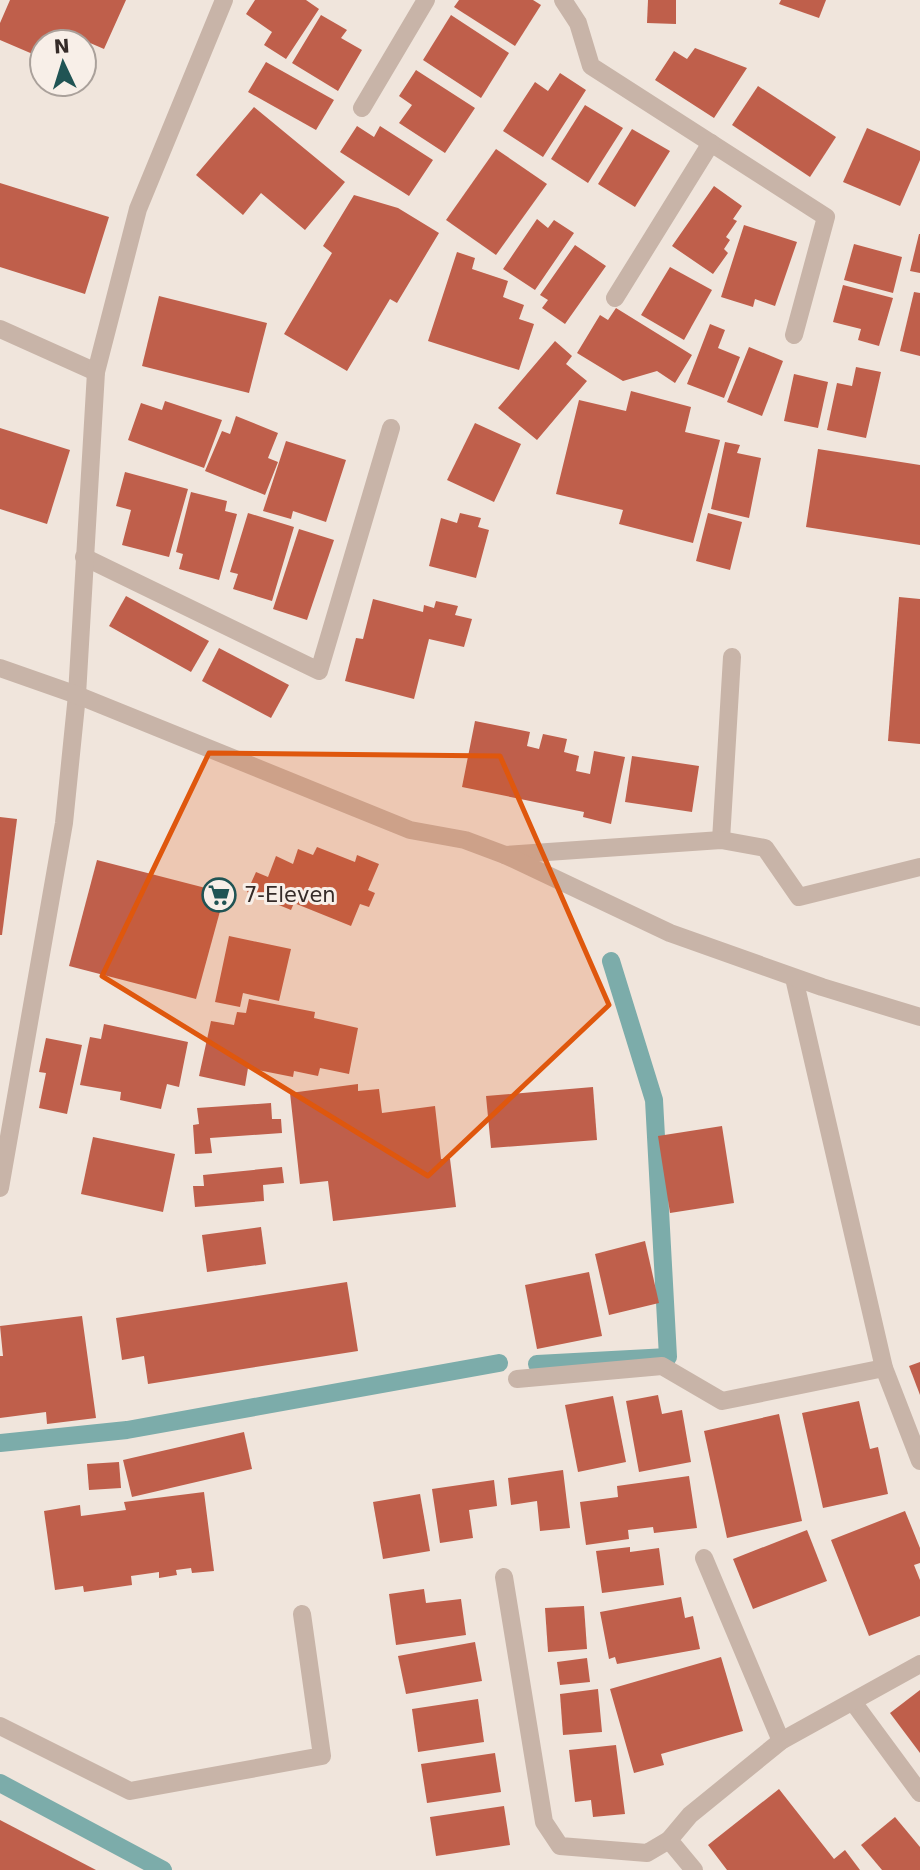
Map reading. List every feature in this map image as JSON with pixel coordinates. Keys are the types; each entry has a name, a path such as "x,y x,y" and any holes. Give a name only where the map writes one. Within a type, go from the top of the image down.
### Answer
{"street":[{"path":"0,1188 64,823 77,695 96,372 138,209 224,0"},
{"path":"362,108 426,0"},
{"path":"563,0 578,23 591,66 826,217 794,335"},
{"path":"615,298 711,143"},
{"path":"0,328 96,372"},
{"path":"84,557 319,671 391,428"},
{"path":"721,841 732,657"},
{"path":"0,668 77,695 410,830 465,840 505,855 670,933 794,978 920,1017"},
{"path":"505,855 721,841 765,848 799,897 920,867"},
{"path":"794,978 884,1368 920,1461"},
{"path":"517,1379 662,1366 722,1401 884,1368"},
{"path":"704,1558 781,1741"},
{"path":"504,1577 544,1822 560,1846 647,1853 669,1840 690,1815 781,1741 920,1664"},
{"path":"0,1726 130,1791 322,1756 302,1614"},
{"path":"853,1702 920,1793"},
{"path":"669,1840 694,1870"}],"highlighted area":[{"path":"209,753 500,756 609,1005 428,1176 102,976"}],"building":[{"path":"10,0 126,0 104,49 98,46 98,28 28,28 28,52 0,40 0,23"},
{"path":"255,0 306,0 319,9 286,59 264,45 272,32 246,14"},
{"path":"459,0 533,0 541,5 515,46 454,7"},
{"path":"648,0 676,0 676,24 647,23"},
{"path":"781,0 826,0 819,18 779,4"},
{"path":"321,15 347,30 341,38 362,50 338,91 292,63"},
{"path":"451,15 509,53 481,98 423,60"},
{"path":"695,48 747,68 714,118 655,80 674,51 687,59"},
{"path":"266,62 334,100 316,130 248,92"},
{"path":"416,70 475,108 445,153 399,123 412,105 399,96"},
{"path":"560,73 586,90 543,157 503,131 535,82 548,91"},
{"path":"758,86 836,137 810,177 732,125"},
{"path":"585,105 623,128 588,183 551,159"},
{"path":"254,107 345,182 305,230 261,193 243,215 196,175"},
{"path":"357,126 374,137 380,126 433,160 409,196 340,152"},
{"path":"867,128 920,151 920,160 900,206 843,182"},
{"path":"632,129 670,151 635,207 598,184"},
{"path":"496,149 547,184 496,255 446,220"},
{"path":"0,183 109,217 85,294 0,267"},
{"path":"714,186 742,206 733,219 737,221 726,237 730,240 724,249 728,253 713,274 672,246"},
{"path":"354,195 398,208 439,233 397,303 390,299 347,371 284,334 332,253 323,246"},
{"path":"537,219 548,228 554,220 574,233 535,290 503,269"},
{"path":"744,225 797,242 775,306 755,299 753,307 721,297"},
{"path":"920,234 920,273 910,271"},
{"path":"854,244 902,257 893,293 844,280"},
{"path":"575,245 606,266 565,324 542,308 548,300 540,295"},
{"path":"457,252 475,258 472,269 508,281 503,297 524,305 519,319 534,324 519,370 428,341"},
{"path":"670,267 712,290 684,340 641,315"},
{"path":"843,285 893,298 879,346 858,340 861,329 833,322"},
{"path":"914,292 920,293 920,356 900,351"},
{"path":"159,296 267,323 249,393 142,366"},
{"path":"616,308 692,355 675,383 657,371 623,381 577,353 600,315 608,320"},
{"path":"710,324 725,330 718,348 740,357 724,398 687,384"},
{"path":"555,341 572,356 566,364 587,381 537,440 498,408"},
{"path":"749,347 783,361 762,416 727,402"},
{"path":"856,367 881,372 866,438 827,430 837,383 852,386"},
{"path":"794,374 828,382 818,428 784,421"},
{"path":"631,391 691,407 685,432 720,440 693,543 619,524 623,510 556,494 579,400 626,411"},
{"path":"165,401 222,420 204,468 128,440 141,403 162,410"},
{"path":"236,416 278,433 268,458 278,462 265,495 205,471 222,431 230,434"},
{"path":"475,423 521,444 494,502 447,480"},
{"path":"0,428 70,450 47,524 0,509"},
{"path":"286,441 346,460 326,522 293,511 291,519 263,511"},
{"path":"725,442 740,445 737,453 761,458 749,518 711,509"},
{"path":"818,449 920,465 920,545 806,527"},
{"path":"125,472 188,489 169,557 122,545 131,510 116,506"},
{"path":"191,492 227,501 225,511 237,514 219,580 179,569 183,554 176,552"},
{"path":"248,513 294,527 272,601 233,589 238,574 230,572"},
{"path":"460,513 481,518 478,527 489,530 476,578 429,566 441,518 457,523"},
{"path":"708,513 742,522 730,570 696,561"},
{"path":"299,529 334,540 307,620 273,609"},
{"path":"126,596 209,641 191,672 109,626"},
{"path":"899,597 920,599 920,744 888,741"},
{"path":"373,599 423,612 424,605 434,608 436,601 458,606 455,615 472,619 464,647 429,639 414,699 345,681 356,638 363,639"},
{"path":"219,648 289,685 271,718 202,681"},
{"path":"475,721 530,732 527,746 539,749 543,734 567,739 564,752 579,756 576,771 590,774 594,751 625,757 611,824 583,817 584,812 462,787"},
{"path":"632,756 699,766 692,812 625,802"},
{"path":"0,817 17,819 2,935 0,935"},
{"path":"317,847 355,862 357,855 379,864 368,890 375,893 369,907 360,904 351,926 294,903 291,910 247,892 256,872 268,877 276,856 293,864 298,849 313,855"},
{"path":"97,860 225,893 196,999 69,966"},
{"path":"229,936 291,949 279,1001 243,993 240,1007 215,1002"},
{"path":"249,999 315,1012 314,1018 358,1028 349,1074 320,1068 318,1076 294,1071 293,1077 248,1068 245,1086 199,1076 211,1021 234,1025 237,1012 246,1013"},
{"path":"104,1024 188,1042 179,1087 167,1084 161,1109 120,1100 121,1092 80,1085 90,1037 101,1039"},
{"path":"46,1038 82,1045 67,1114 39,1108 46,1073 39,1072"},
{"path":"358,1084 358,1091 379,1089 382,1113 435,1106 441,1159 450,1159 456,1207 333,1221 328,1181 300,1184 290,1093"},
{"path":"593,1087 597,1140 491,1148 486,1096"},
{"path":"271,1103 272,1119 281,1119 282,1133 210,1138 212,1153 195,1154 193,1125 199,1124 197,1108"},
{"path":"722,1126 734,1203 670,1213 658,1136"},
{"path":"93,1137 175,1154 163,1212 81,1194"},
{"path":"282,1167 284,1183 263,1185 264,1201 195,1207 193,1186 204,1186 203,1175"},
{"path":"261,1227 266,1264 207,1272 202,1235"},
{"path":"645,1241 659,1303 609,1315 595,1254"},
{"path":"589,1272 602,1336 537,1349 525,1285"},
{"path":"347,1282 358,1351 148,1384 144,1356 122,1360 116,1318"},
{"path":"82,1316 96,1418 47,1424 46,1412 0,1418 0,1356 3,1356 0,1326"},
{"path":"920,1362 920,1395 909,1366"},
{"path":"658,1395 662,1414 682,1410 691,1462 639,1472 626,1401"},
{"path":"613,1396 626,1462 578,1472 565,1405"},
{"path":"859,1401 870,1449 878,1447 888,1494 823,1508 802,1413"},
{"path":"779,1414 802,1521 727,1538 704,1431"},
{"path":"244,1432 252,1469 132,1497 123,1460"},
{"path":"119,1462 121,1488 89,1490 87,1464"},
{"path":"563,1470 570,1528 540,1531 537,1501 511,1505 508,1478"},
{"path":"689,1476 697,1528 654,1533 653,1527 628,1530 629,1539 586,1545 580,1502 618,1497 617,1486"},
{"path":"494,1480 497,1506 469,1510 473,1538 440,1543 432,1489"},
{"path":"204,1492 214,1571 192,1573 191,1568 176,1570 177,1575 159,1578 159,1572 131,1576 132,1585 84,1592 83,1586 55,1590 44,1511 80,1505 81,1516 126,1510 124,1502"},
{"path":"420,1494 430,1551 383,1559 373,1502"},
{"path":"905,1511 920,1548 920,1563 914,1565 920,1580 920,1616 869,1636 831,1540"},
{"path":"807,1530 827,1581 753,1609 733,1559"},
{"path":"630,1547 630,1552 659,1548 664,1585 602,1593 596,1551"},
{"path":"424,1589 426,1603 461,1599 466,1635 396,1645 389,1594"},
{"path":"681,1597 685,1618 693,1616 700,1649 617,1664 615,1657 609,1659 600,1612"},
{"path":"584,1606 587,1649 548,1652 545,1608"},
{"path":"475,1642 482,1681 406,1694 398,1656"},
{"path":"721,1657 743,1731 661,1754 664,1765 634,1773 610,1689"},
{"path":"587,1658 590,1682 560,1685 557,1662"},
{"path":"598,1689 602,1732 563,1735 560,1694"},
{"path":"920,1690 920,1753 890,1713"},
{"path":"478,1699 484,1742 418,1752 412,1709"},
{"path":"616,1745 625,1814 593,1817 591,1800 575,1802 569,1750"},
{"path":"495,1753 501,1792 427,1803 421,1764"},
{"path":"779,1789 834,1859 845,1850 860,1870 727,1870 708,1845"},
{"path":"504,1806 510,1845 436,1856 430,1817"},
{"path":"895,1817 920,1847 920,1870 882,1870 861,1845"},
{"path":"0,1820 96,1870 0,1870"}],"waterway":[{"path":"537,1364 668,1357 654,1100 611,961"},
{"path":"0,1443 127,1430 499,1363"},
{"path":"0,1783 163,1870"}],"place":[{"name":"7-Eleven","path":"219,895"}]}
